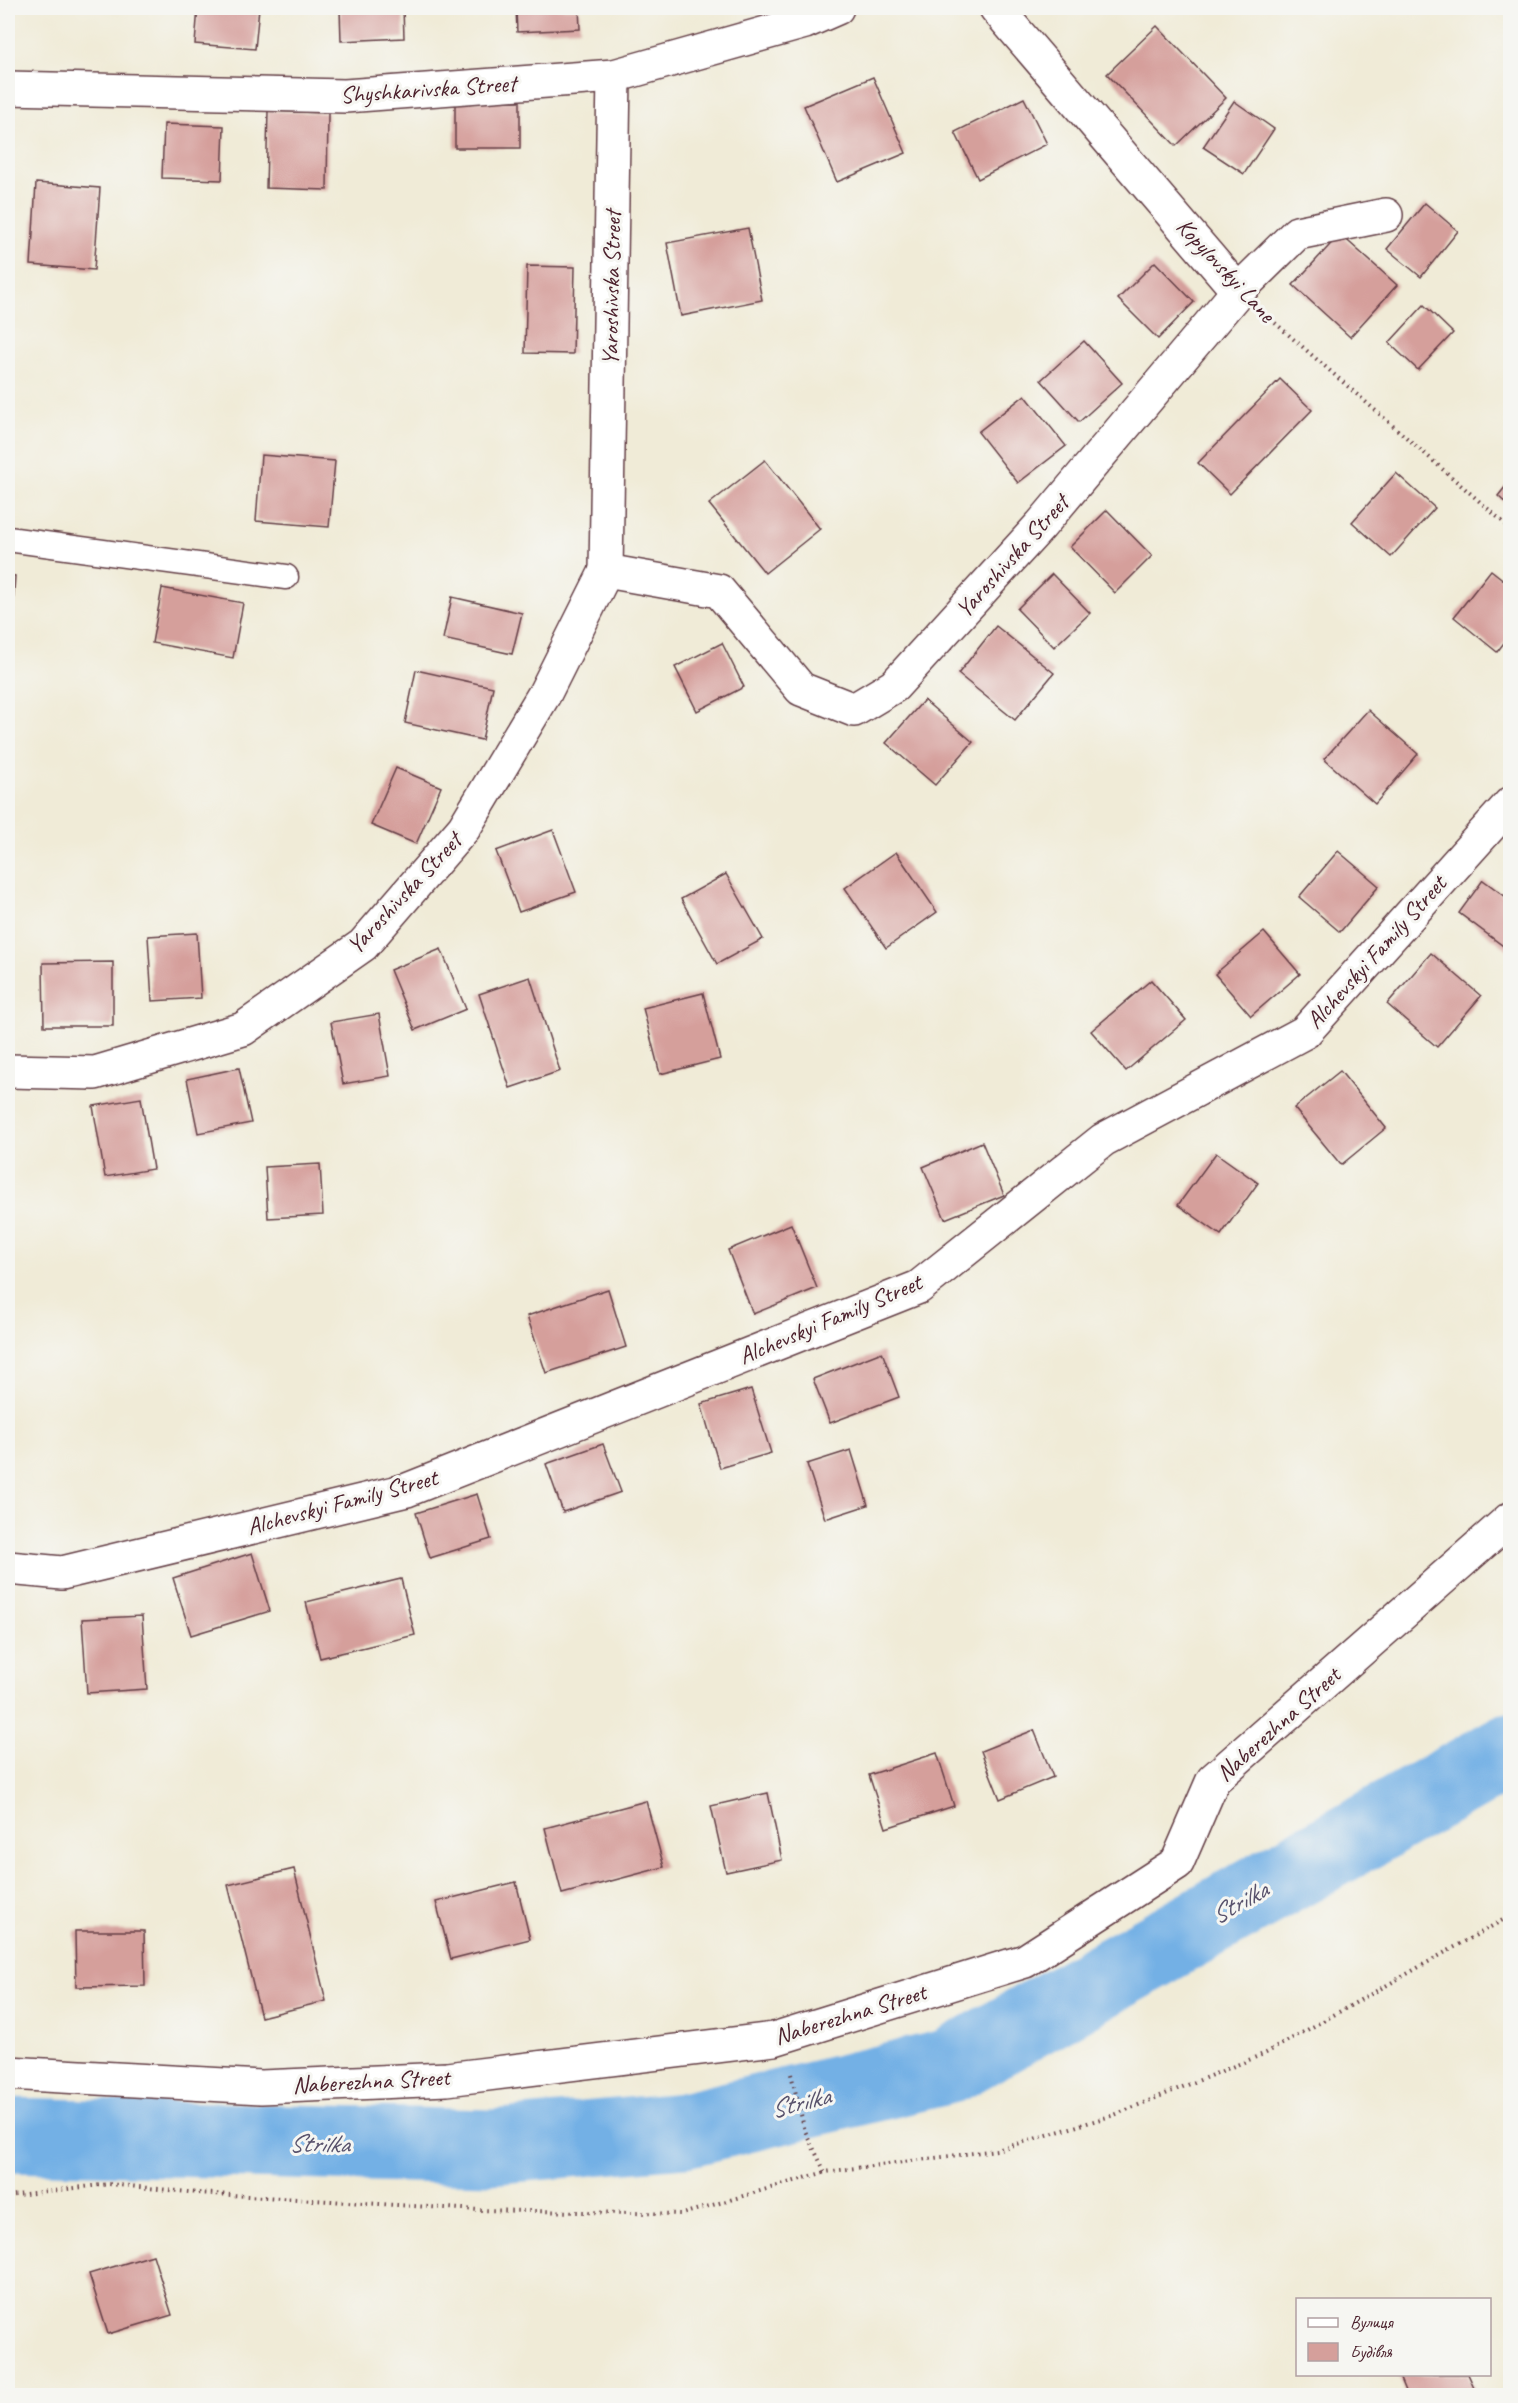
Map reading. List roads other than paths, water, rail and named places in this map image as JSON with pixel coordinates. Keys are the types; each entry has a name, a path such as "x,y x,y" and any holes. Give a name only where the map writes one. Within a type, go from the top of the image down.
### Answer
{"street":[{"name":"Shyshkarivska Street","path":"8,88 345,96 614,76 805,22 837,8"},
{"name":"Kopylovskyi Lane","path":"996,8 1238,291"},
{"name":"Yaroshivska Street","path":"8,1071 95,1073 243,1029 363,945 464,828 545,693 606,572 614,76"},
{"name":"Yaroshivska Street","path":"606,572 719,591 801,689 854,710 894,686 1041,525 1238,291 1298,233 1386,215"},
{"name":"Alchevskyi Family Street","path":"8,1568 62,1573 407,1490 919,1287 1103,1140 1305,1032 1510,804"},
{"name":"Naberezhna Street","path":"8,2073 261,2087 447,2079 774,2039 1025,1961 1177,1863 1213,1780 1510,1519"}],"lane":[{"path":"8,539 286,576"}],"waterway":[{"name":"Strilka","path":"8,2135 491,2147 684,2130 950,2066 1510,1750"}]}
